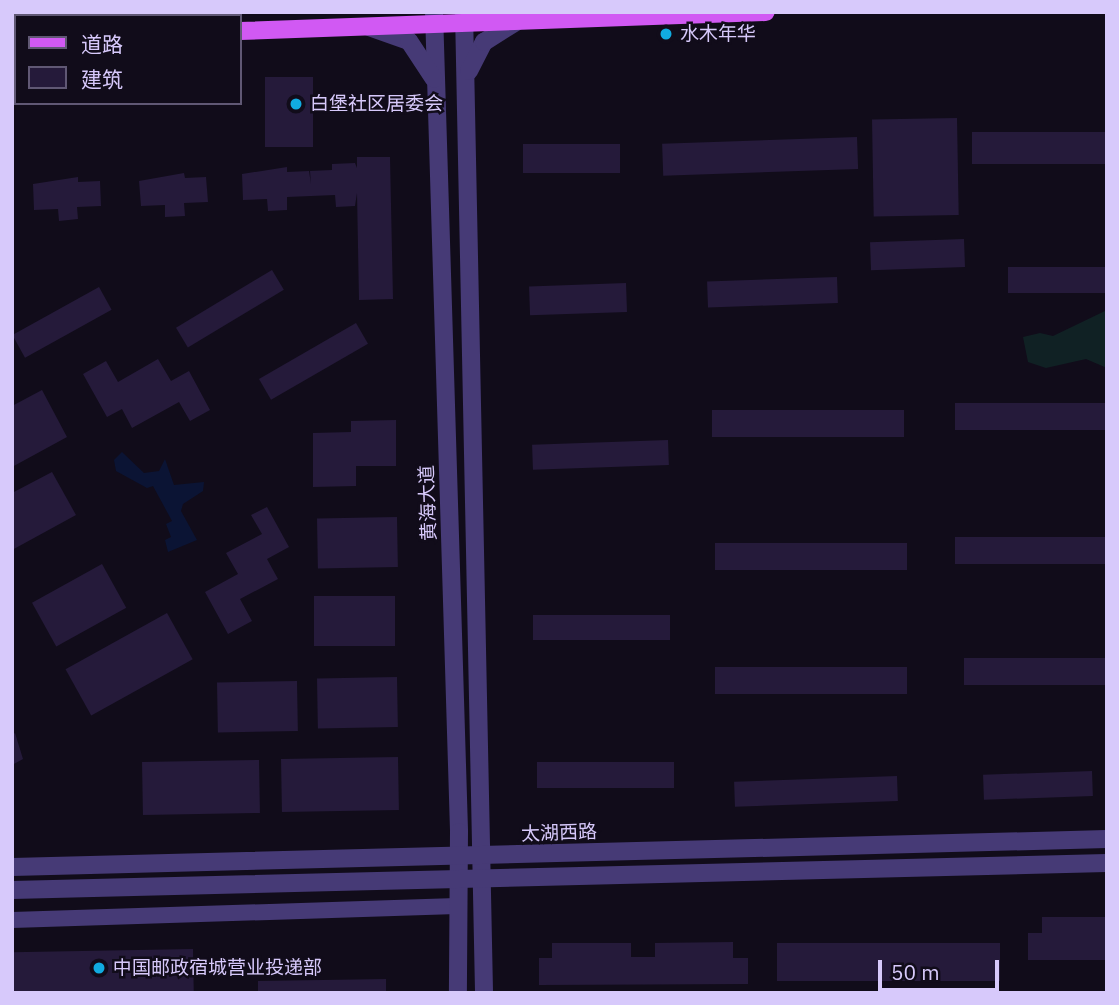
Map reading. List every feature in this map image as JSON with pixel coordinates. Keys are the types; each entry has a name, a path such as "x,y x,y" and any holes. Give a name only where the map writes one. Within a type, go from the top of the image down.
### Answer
{"main road":[{"path":"307,29 318,25 323,12"},
{"path":"242,31 369,27 434,19 516,22 578,16 766,12"}],"street":[{"path":"464,18 484,856 484,993"},
{"name":"黄海大道","path":"434,19 458,856 458,993"},
{"path":"466,81 484,42 516,22"},
{"path":"369,27 409,41 436,83"},
{"name":"太湖西路","path":"12,867 1107,839"},
{"path":"12,890 1107,863"},
{"path":"12,920 457,906"}],"shaded area":[{"path":"1107,310 1107,368 1086,359 1046,368 1028,362 1023,337 1040,333 1053,336"}],"water":[{"path":"122,452 144,473 159,471 165,459 174,485 204,482 203,491 183,504 181,511 197,540 168,552 165,540 171,537 166,524 172,521 153,486 147,488 116,471 114,460"}],"building":[{"path":"265,77 313,77 313,147 265,147"},
{"path":"957,118 959,215 874,216 872,119"},
{"path":"972,132 1107,132 1107,164 972,164"},
{"path":"857,137 858,169 663,176 662,144"},
{"path":"523,144 620,144 620,173 523,173"},
{"path":"357,157 390,157 393,299 359,300 357,193 355,206 336,207 335,195 287,197 287,210 268,211 267,199 243,200 242,174 287,167 287,172 309,171 311,184 310,171 332,170 332,164 355,163 357,168"},
{"path":"184,173 185,178 206,177 208,202 184,203 185,216 165,217 165,205 141,206 139,181"},
{"path":"78,177 78,182 100,181 101,206 77,207 78,219 59,221 58,209 34,210 33,184"},
{"path":"964,239 965,267 871,270 870,242"},
{"path":"1008,267 1107,267 1107,293 1008,293"},
{"path":"272,270 284,290 188,347 176,328"},
{"path":"837,277 838,303 708,308 707,282"},
{"path":"626,283 627,312 530,315 529,286"},
{"path":"99,287 112,310 25,358 12,335"},
{"path":"356,323 368,344 271,400 259,379"},
{"path":"158,359 171,381 189,371 210,410 190,421 179,402 132,428 122,409 107,417 83,374 106,361 118,382"},
{"path":"42,390 67,437 12,467 12,406"},
{"path":"955,403 1107,403 1107,430 955,430"},
{"path":"712,410 904,410 904,437 712,437"},
{"path":"396,420 396,466 356,466 356,486 313,487 313,433 351,432 351,421"},
{"path":"668,440 669,465 533,470 532,445"},
{"path":"52,472 76,515 12,550 12,493"},
{"path":"267,507 289,547 267,559 278,579 240,599 252,621 228,634 205,592 238,574 226,553 262,534 251,515"},
{"path":"397,517 398,567 318,568 317,518"},
{"path":"955,537 1107,537 1107,564 955,564"},
{"path":"715,543 907,543 907,570 715,570"},
{"path":"102,564 126,608 56,647 32,603"},
{"path":"314,596 395,596 395,646 314,646"},
{"path":"167,613 193,659 91,716 66,669"},
{"path":"533,615 670,615 670,640 533,640"},
{"path":"964,658 1107,658 1107,685 964,685"},
{"path":"715,667 907,667 907,694 715,694"},
{"path":"397,677 398,727 318,728 317,678"},
{"path":"297,681 298,731 218,732 217,682"},
{"path":"15,733 23,759 12,765 12,735"},
{"path":"398,757 399,810 282,812 281,759"},
{"path":"259,760 260,813 143,815 142,762"},
{"path":"537,762 674,762 674,788 537,788"},
{"path":"1092,771 1093,796 984,800 983,775"},
{"path":"897,776 898,801 735,807 734,782"},
{"path":"1042,917 1107,917 1107,960 1028,960 1028,933 1042,933"},
{"path":"733,942 733,958 748,958 748,984 539,985 539,958 552,958 552,943 631,943 631,957 655,957 655,943"},
{"path":"777,943 1000,943 1000,981 777,981"},
{"path":"193,949 194,993 13,993 12,952"},
{"path":"386,979 386,993 258,993 258,981"}],"place":[{"name":"水木年华","path":"666,34"},
{"name":"白堡社区居委会","path":"296,104"},
{"name":"中国邮政宿城营业投递部","path":"99,968"}]}
